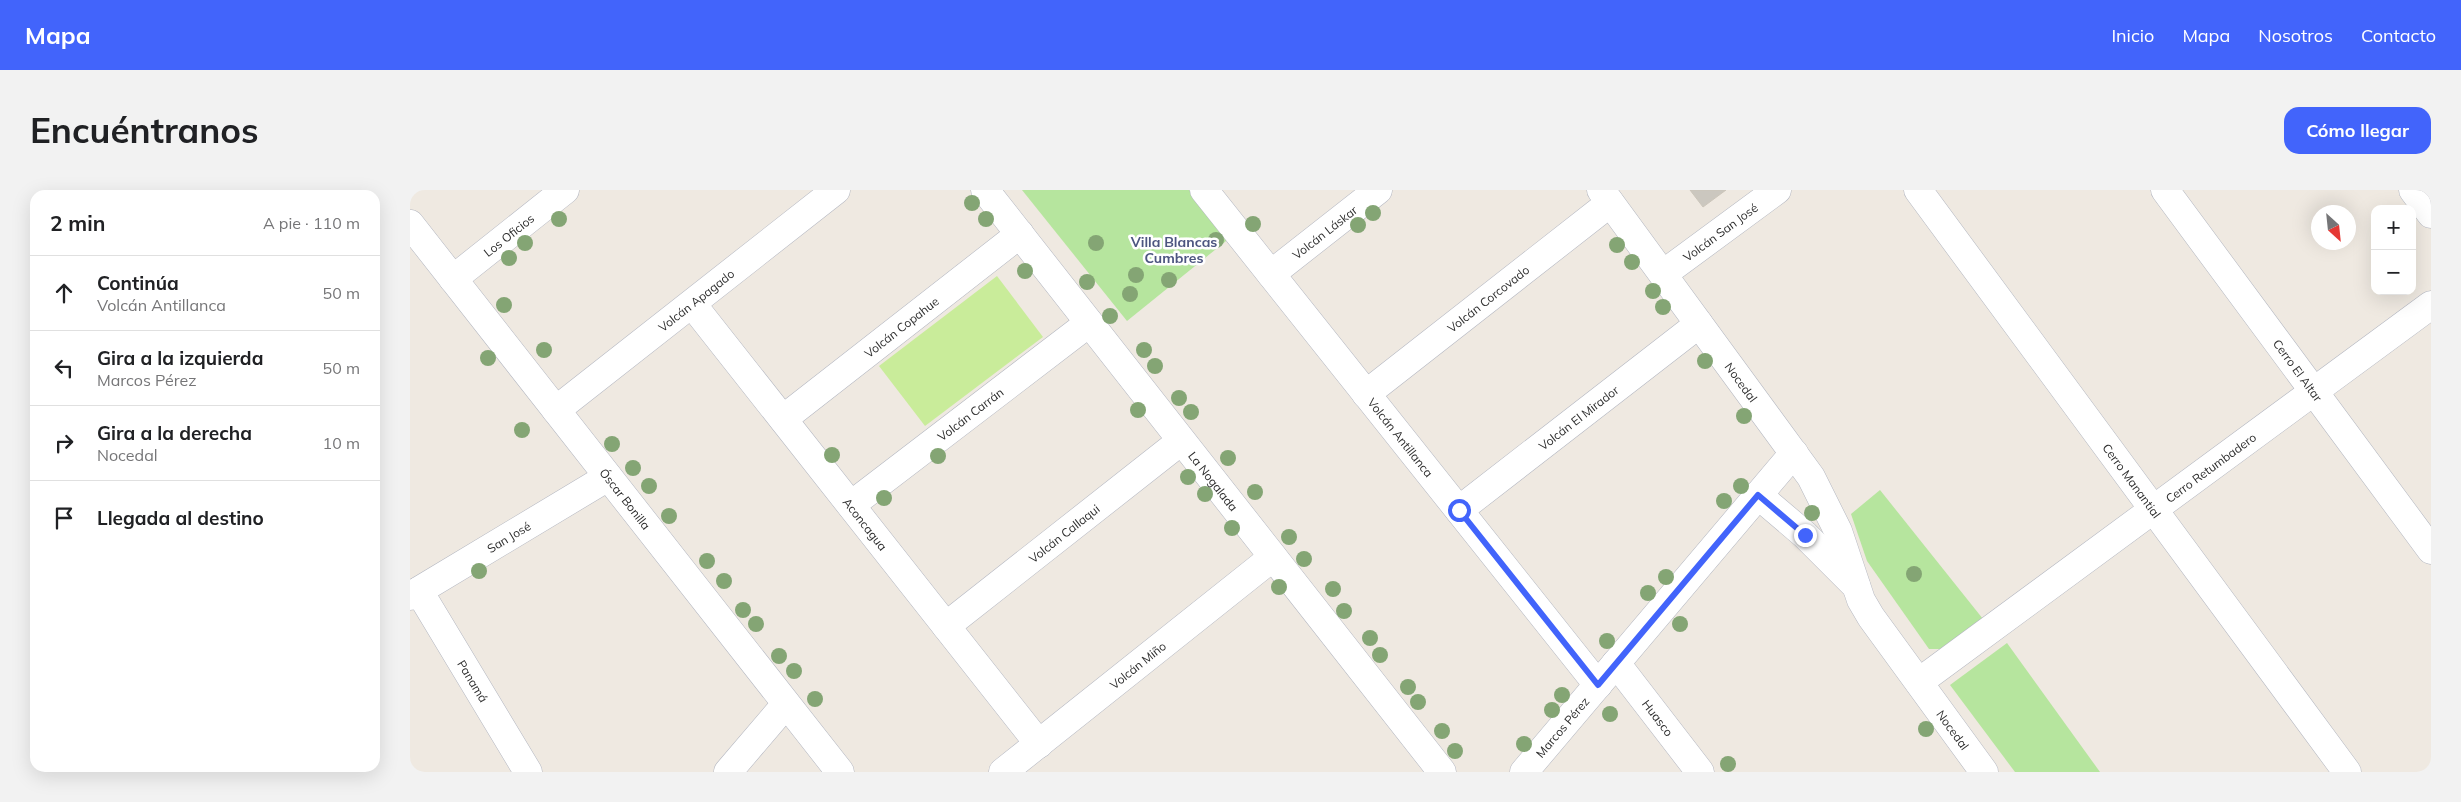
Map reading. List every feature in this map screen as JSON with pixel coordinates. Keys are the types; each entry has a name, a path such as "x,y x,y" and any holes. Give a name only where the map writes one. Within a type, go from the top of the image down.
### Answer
{"street":[{"name":"Los Oficios","path":"453,279 565,190"},
{"name":"Volcán Apagado","path":"556,410 836,190"},
{"name":"La Nogalada","path":"985,190 1442,772"},
{"name":"Volcán Antillanca","path":"1204,190 1598,685"},
{"name":"Volcán Láskar","path":"1271,274 1378,190"},
{"name":"Volcán San José","path":"1663,274 1777,190"},
{"name":"Cerro Manantial","path":"1918,190 2347,772"},
{"name":"Cerro El Altar","path":"2165,190 2431,550"},
{"path":"2413,190 2431,214"},
{"name":"Nocedal","path":"1606,196 1794,453 1827,505 1856,586 1871,617 1984,772"},
{"name":"Volcán Corcovado","path":"1366,394 1606,196"},
{"name":"Óscar Bonilla","path":"410,224 840,772"},
{"name":"Volcán Copahue","path":"783,419 1020,234"},
{"name":"Aconcagua","path":"692,304 1038,744"},
{"name":"Cerro Retumbadero","path":"1918,682 2431,305"},
{"name":"Volcán Carrán","path":"851,505 1089,323"},
{"name":"Volcán El Mirador","path":"1459,510 1699,324"},
{"name":"Volcán Callaqui","path":"946,626 1181,441"},
{"name":"Marcos Pérez","path":"1524,772 1794,453"},
{"name":"San José","path":"414,594 608,478"},
{"name":"Nocedal","path":"1758,495 1805,535 1856,586"},
{"name":"Volcán Miño","path":"1003,772 1273,558"},
{"name":"Panamá","path":"414,594 528,772"},
{"name":"Huasco","path":"1616,663 1700,772"},
{"path":"728,772 786,704"}],"green space":[{"path":"1022,190 1189,190 1231,237 1127,321"},
{"path":"997,276 1043,337 925,426 879,366"},
{"path":"1880,490 1983,619 1945,649 1929,649 1867,561 1851,514"},
{"path":"2007,643 2100,772 2015,772 1950,685"}],"building":[{"path":"1690,190 1726,190 1703,207"}],"district":[{"name":"Villa Blancas Cumbres","path":"1174,250"}],"route":[{"path":"1459,510 1598,685 1758,495 1805,535"}]}
